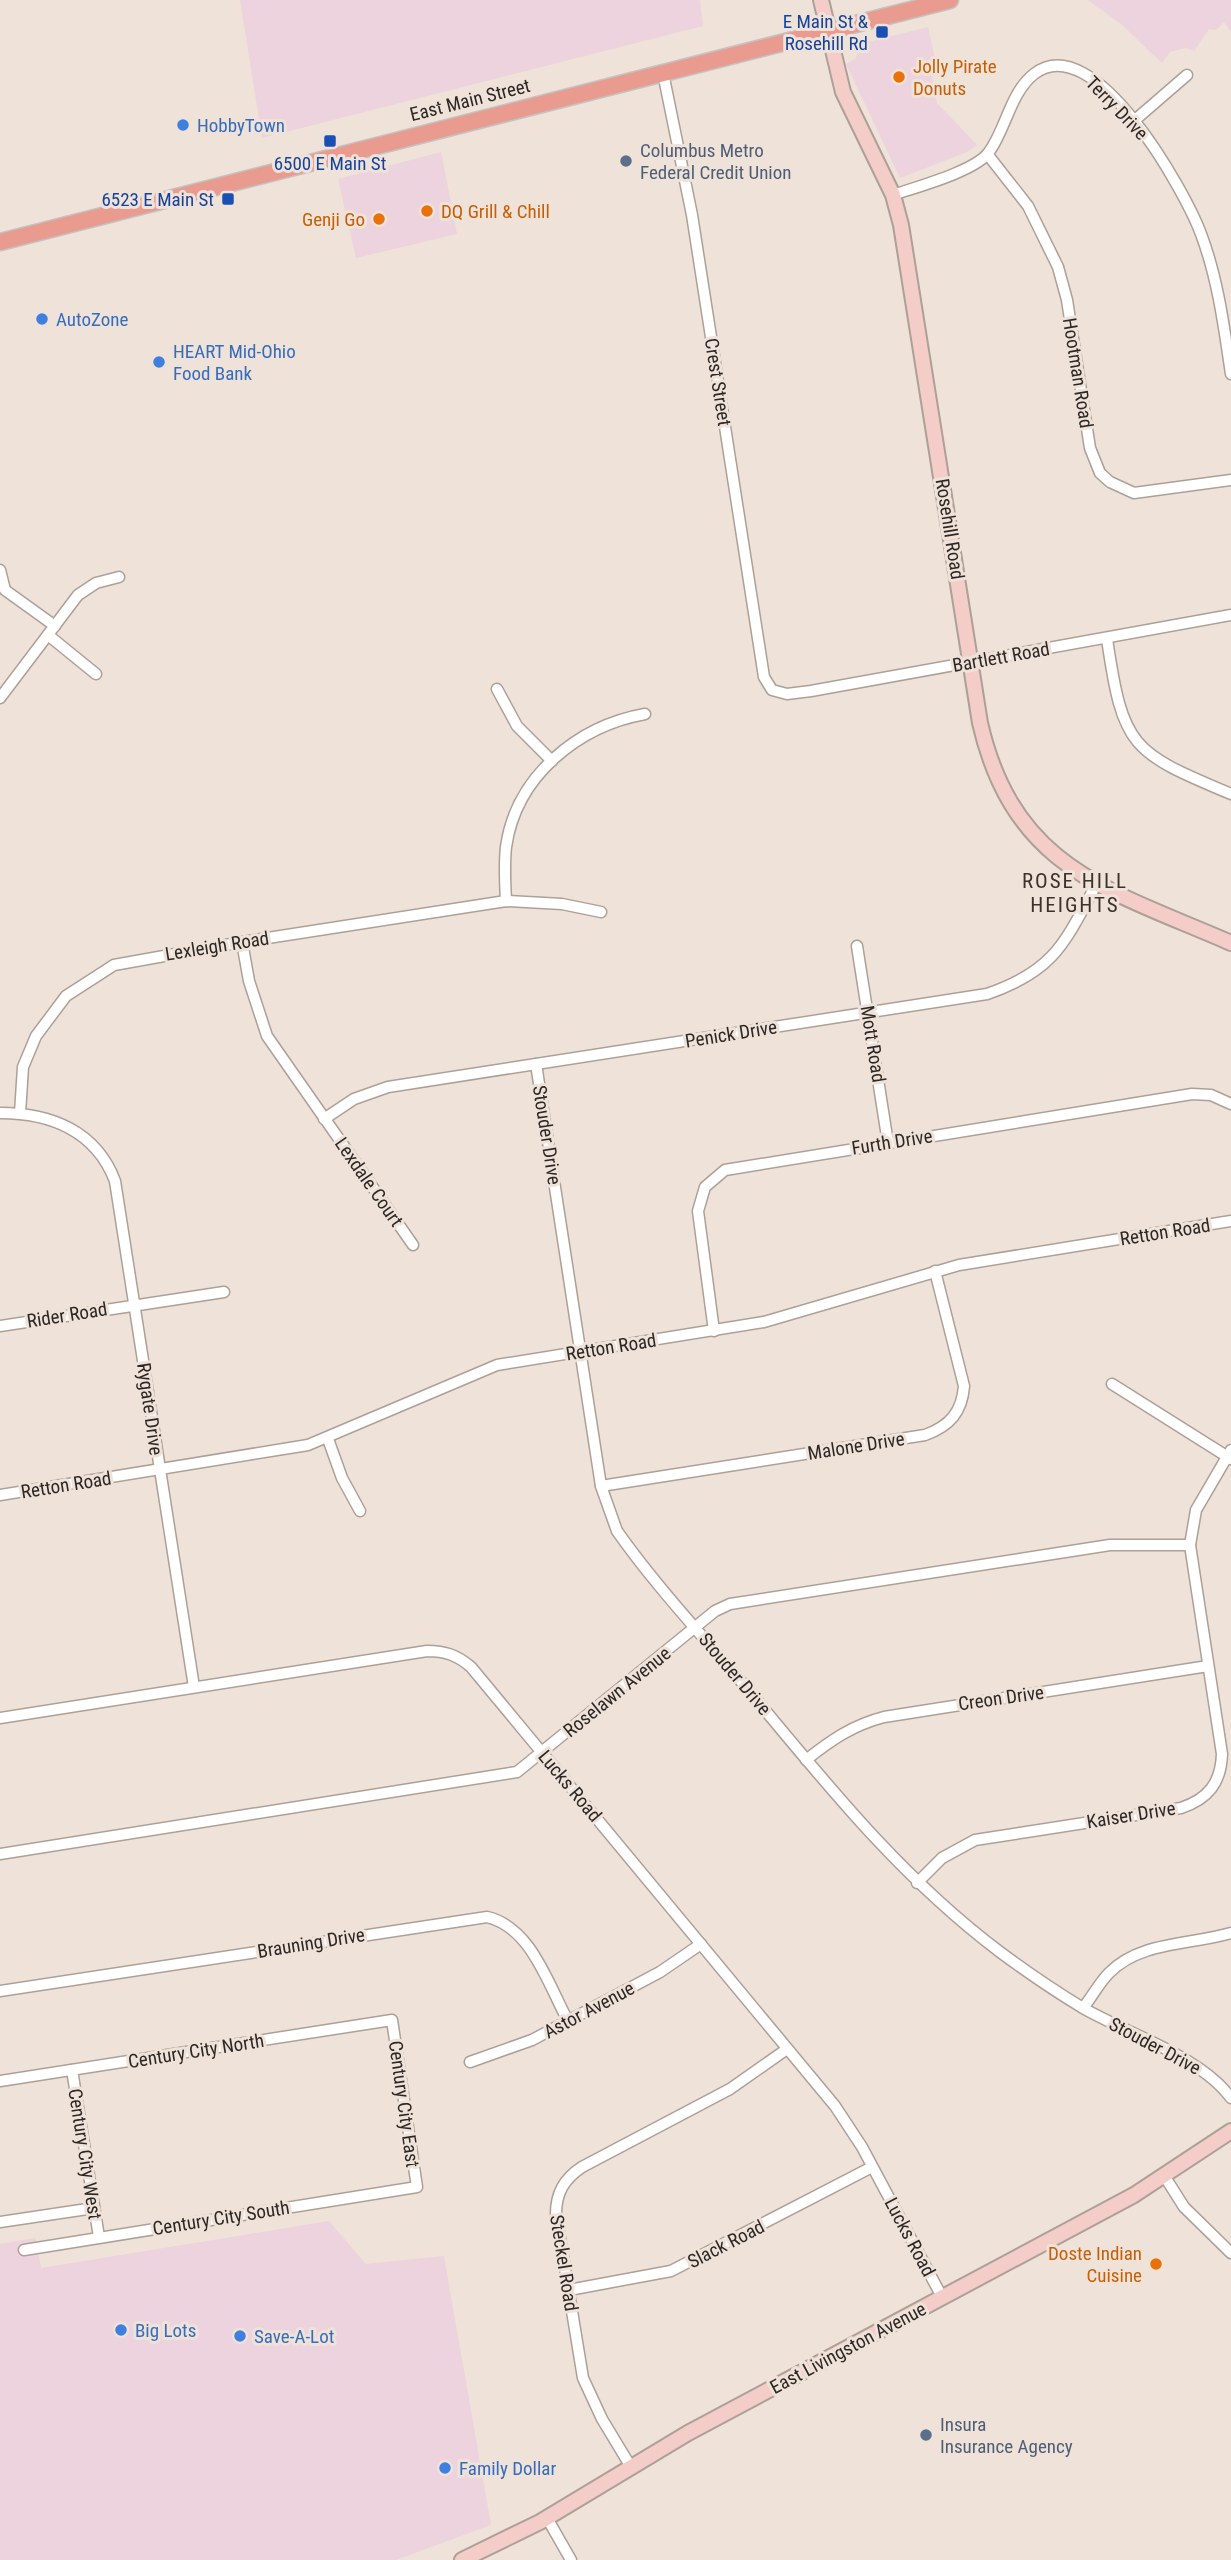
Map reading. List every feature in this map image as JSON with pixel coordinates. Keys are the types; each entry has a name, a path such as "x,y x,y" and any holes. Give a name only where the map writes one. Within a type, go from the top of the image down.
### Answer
{"main road":[{"name":"East Main Street","path":"0,242 950,0"}],"street":[{"name":"Rosehill Road","path":"821,0 843,92 893,195 904,242 984,741 1006,794 1045,846 1096,885 1231,943"},
{"name":"Terry Drive","path":"988,155 1024,85 1034,74 1049,67 1065,66 1092,78 1135,120 1172,173 1200,231 1217,290 1231,374"},
{"name":"Crest Street","path":"663,73 692,215 764,677 772,690"},
{"path":"1135,120 1187,75"},
{"path":"893,195 963,169 988,155"},
{"name":"Hootman Road","path":"988,155 1028,206 1058,267 1067,300 1090,448 1100,472 1110,482 1134,493 1231,480"},
{"path":"0,570 5,590 55,626"},
{"path":"0,698 87,587 119,577"},
{"name":"Bartlett Road","path":"772,690 787,694 811,691 1231,615"},
{"path":"48,635 96,674"},
{"path":"1107,639 1116,699 1132,736 1163,764 1231,794"},
{"path":"497,689 517,726 552,761"},
{"path":"506,901 506,846 511,827 527,791 552,761 594,730 645,714"},
{"name":"Penick Drive","path":"324,1119 354,1099 379,1090 987,993 1031,976 1065,943 1096,885"},
{"name":"Lexleigh Road","path":"20,1113 23,1067 36,1036 55,1008 79,986 114,965 506,901 562,904 601,912"},
{"name":"Lexdale Court","path":"242,942 249,981 267,1036 413,1245"},
{"name":"Mott Road","path":"857,946 888,1143"},
{"name":"Stouder Drive","path":"536,1064 601,1486 617,1531 857,1821 917,1883 1002,1953 1083,2008 1196,2067 1218,2083 1231,2098"},
{"name":"Furth Drive","path":"714,1331 698,1225 700,1198 705,1187 726,1170 1192,1094 1211,1095 1230,1103"},
{"path":"0,1113 20,1113"},
{"name":"Rygate Drive","path":"20,1113 56,1121 89,1139 109,1166 115,1181 194,1687"},
{"name":"Retton Road","path":"0,1495 283,1451 328,1439 489,1367 714,1331 794,1315 935,1270 1001,1257 1231,1221"},
{"name":"Malone Drive","path":"601,1486 925,1435 949,1423 963,1400 964,1386 935,1270"},
{"name":"Rider Road","path":"0,1326 224,1292"},
{"path":"1112,1384 1229,1455"},
{"path":"328,1439 342,1478 360,1511"},
{"name":"Kaiser Drive","path":"917,1883 942,1858 959,1846 975,1840 1181,1808 1203,1798 1218,1778 1221,1766 1191,1545 1196,1510 1229,1455"},
{"name":"Roselawn Avenue","path":"0,1854 506,1775 528,1765 722,1607 743,1601 1110,1545 1191,1545"},
{"name":"Lucks Road","path":"0,1718 427,1651 451,1653 471,1667 842,2116 942,2297"},
{"name":"Creon Drive","path":"806,1760 841,1733 860,1723 884,1717 1208,1666"},
{"name":"Brauning Drive","path":"0,1991 487,1917 501,1920 523,1938 568,2021"},
{"path":"1083,2008 1109,1973 1127,1959 1143,1952 1231,1933"},
{"name":"Astor Avenue","path":"470,2062 510,2050 568,2021 660,1972 701,1944"},
{"name":"Century City North","path":"0,2081 392,2020"},
{"name":"Century City East","path":"392,2020 417,2188"},
{"name":"Steckel Road","path":"631,2467 602,2419 583,2378 556,2205 567,2179 582,2167 730,2089 788,2049"},
{"name":"Century City West","path":"72,2070 99,2237"},
{"name":"East Livingston Avenue","path":"462,2560 547,2518 688,2433 1164,2176 1231,2131"},
{"name":"Slack Road","path":"569,2290 671,2271 872,2167"},
{"path":"1164,2176 1184,2207 1231,2253"},
{"name":"Century City South","path":"24,2250 417,2188"},
{"path":"0,2222 93,2208"},
{"path":"547,2518 571,2560"}],"shaded area":[{"path":"240,0 700,0 703,26 262,138"},
{"path":"1088,0 1231,0 1231,32 1224,22 1216,30 1209,29 1194,51 1186,48 1170,52 1162,63 1121,24"},
{"path":"928,27 935,59 931,73 937,103 977,145 967,152 900,178 846,64 856,58 860,44"},
{"path":"441,152 457,234 356,258 338,179"},
{"path":"329,2221 366,2264 444,2256 491,2525 396,2560 0,2560 0,2244 35,2238 41,2268"}],"place":[{"name":"E Main St & Rosehill Rd","path":"882,32"},
{"name":"Jolly Pirate Donuts","path":"899,77"},
{"name":"HobbyTown","path":"183,125"},
{"name":"6500 E Main St","path":"330,141"},
{"name":"Columbus Metro Federal Credit Union","path":"626,161"},
{"name":"6523 E Main St","path":"228,199"},
{"name":"DQ Grill & Chill","path":"427,211"},
{"name":"Genji Go","path":"379,219"},
{"name":"AutoZone","path":"42,319"},
{"name":"HEART Mid-Ohio Food Bank","path":"159,362"},
{"name":"Doste Indian Cuisine","path":"1156,2264"},
{"name":"Big Lots","path":"121,2330"},
{"name":"Save-A-Lot","path":"240,2336"},
{"name":"Insura Insurance Agency","path":"926,2435"},
{"name":"Family Dollar","path":"445,2468"}],"district":[{"name":"ROSE HILL HEIGHTS","path":"1075,893"}]}
